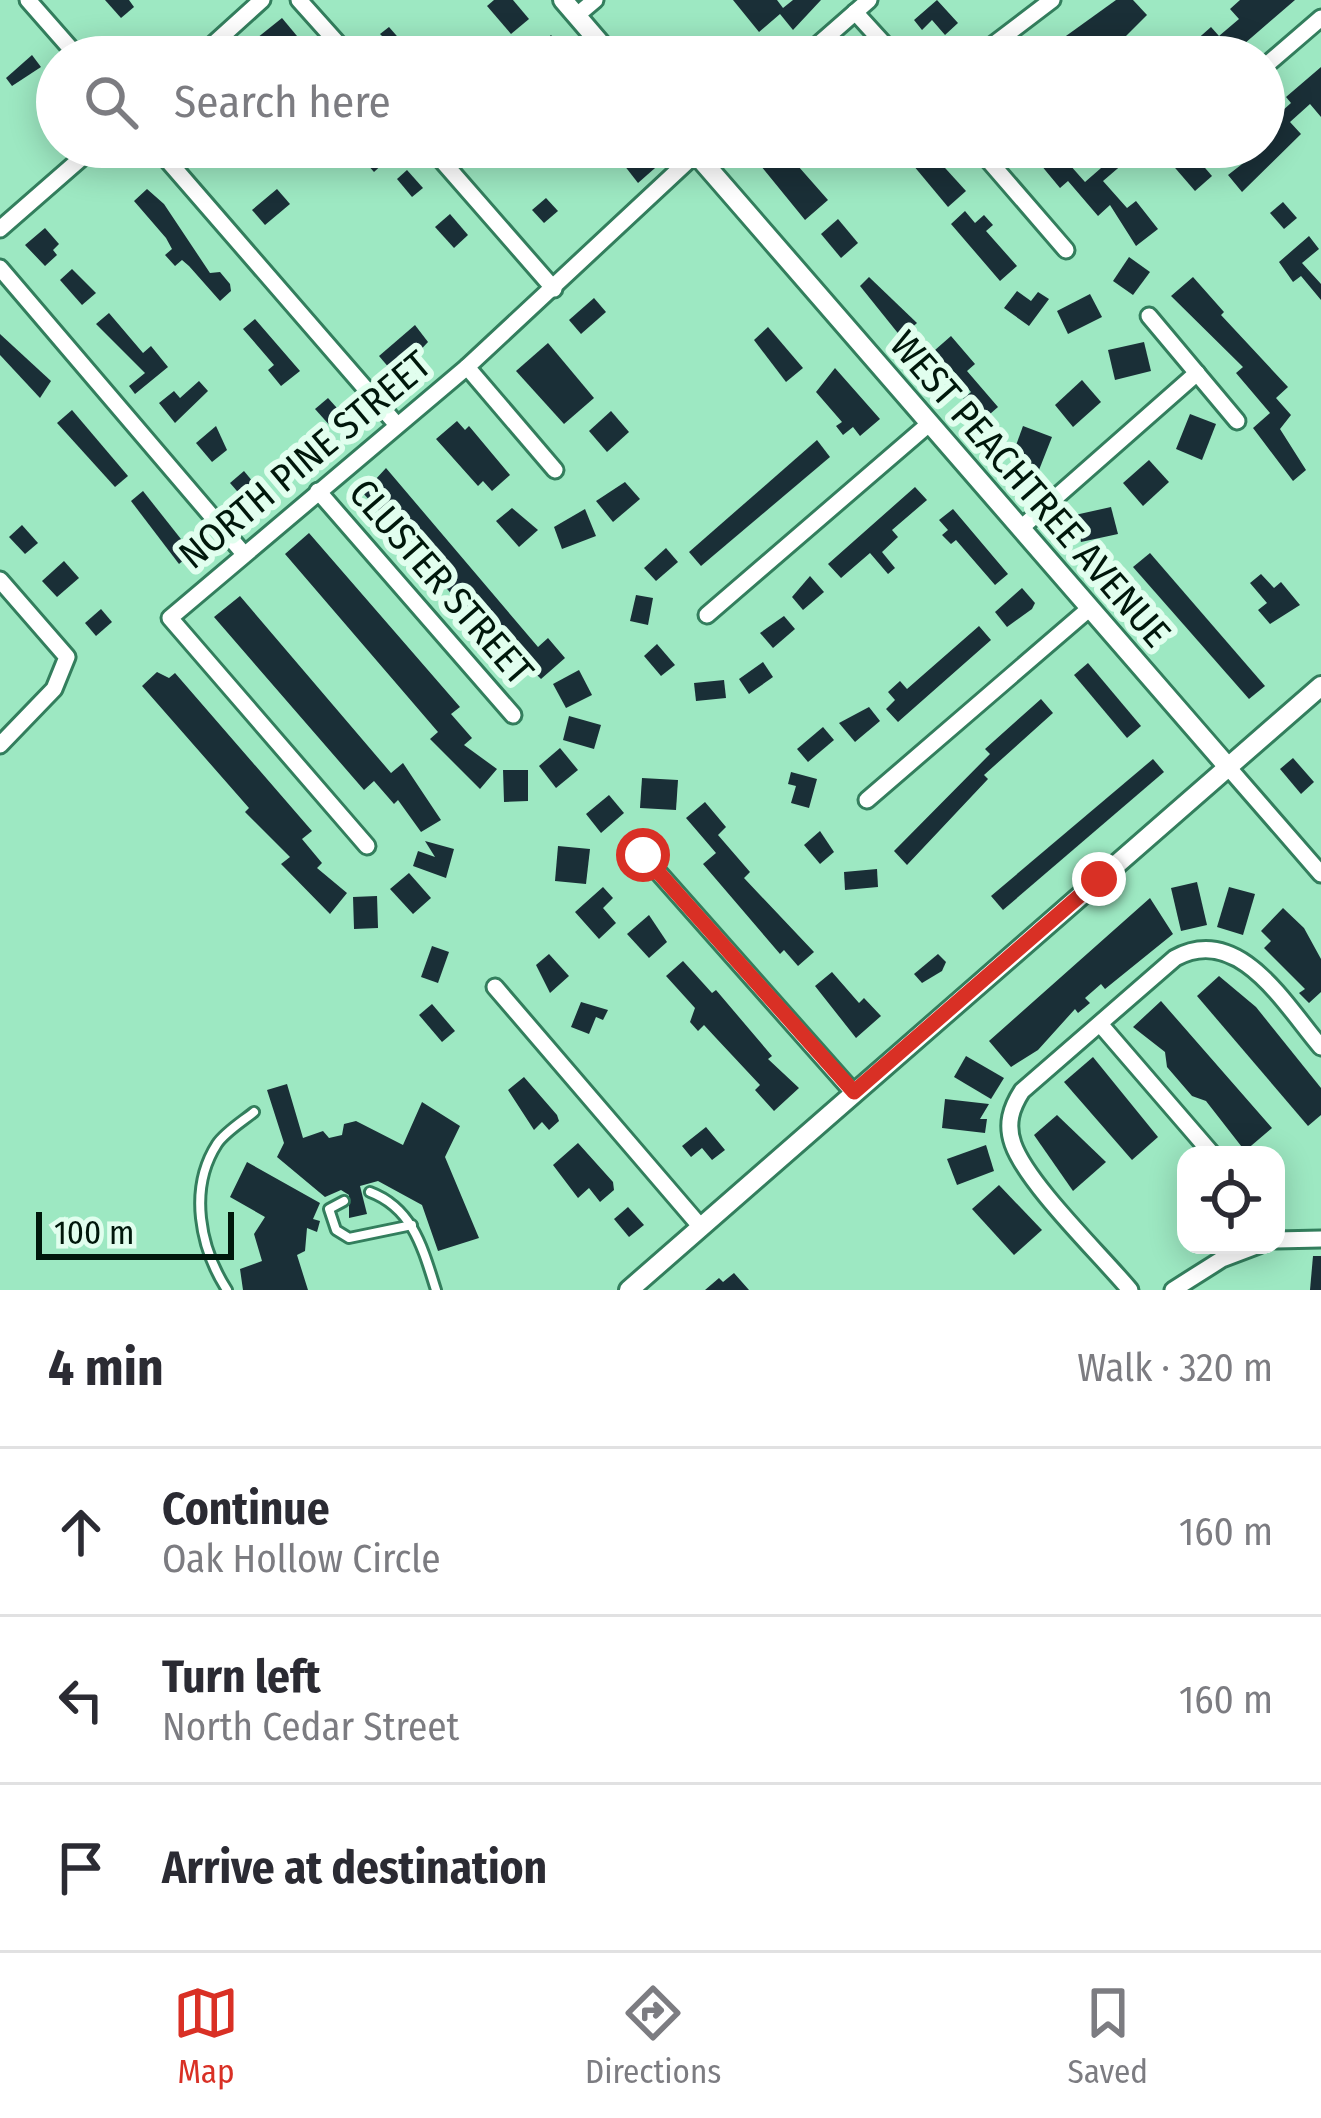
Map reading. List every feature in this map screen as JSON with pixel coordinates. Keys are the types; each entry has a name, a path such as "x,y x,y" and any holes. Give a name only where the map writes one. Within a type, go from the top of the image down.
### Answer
{"street":[{"path":"28,0 60,36"},
{"path":"222,36 262,0"},
{"path":"299,0 331,36"},
{"path":"562,0 594,36"},
{"path":"576,16 595,0"},
{"path":"828,36 869,0"},
{"path":"1005,36 1052,0"},
{"path":"855,12 877,36"},
{"path":"1285,49 1321,18"},
{"path":"0,229 70,168"},
{"path":"174,168 397,425"},
{"path":"448,168 554,289"},
{"name":"NORTH PINE STREET","path":"367,846 170,618 554,289 677,168"},
{"name":"WEST PEACHTREE AVENUE","path":"712,168 1321,874"},
{"path":"994,168 1066,250"},
{"path":"0,268 244,554"},
{"path":"1149,316 1238,421"},
{"path":"466,367 556,470"},
{"path":"1021,528 1197,373"},
{"path":"707,615 930,423"},
{"name":"CLUSTER STREET","path":"318,491 513,715"},
{"path":"0,580 67,657 54,689 0,745"},
{"path":"868,800 1090,608"},
{"path":"629,1290 1321,686"},
{"path":"643,855 854,1092"},
{"path":"1130,1290 1028,1170 1013,1145 1009,1122 1022,1091 1174,958 1204,947 1244,961 1321,1047"},
{"path":"494,987 700,1226"},
{"path":"1100,1024 1205,1146"},
{"path":"1285,1240 1321,1239"},
{"path":"1173,1290 1235,1254"}],"lane":[{"path":"227,1290 213,1269 199,1216 218,1143 254,1112"},
{"path":"370,1192 392,1201 412,1225 436,1290"},
{"path":"344,1202 329,1209 336,1230 350,1238 412,1225"}],"building":[{"path":"105,0 129,0 134,7 121,18"},
{"path":"494,0 513,0 529,19 511,34 487,6"},
{"path":"733,0 777,0 783,8 793,0 821,0 793,30 780,14 759,32"},
{"path":"937,0 958,23 945,35 932,20 922,30 914,20"},
{"path":"1116,0 1133,0 1147,15 1126,36 1066,36"},
{"path":"1240,0 1295,0 1253,36 1219,36 1239,19 1230,9"},
{"path":"282,18 297,36 260,36"},
{"path":"32,55 36,60 36,70 12,86 6,78"},
{"path":"1321,67 1321,117 1310,104 1290,122 1301,134 1285,150 1285,108 1291,103 1286,97"},
{"path":"626,168 655,168 638,183"},
{"path":"763,168 800,168 828,200 805,220"},
{"path":"916,168 945,168 966,191 948,207"},
{"path":"1043,168 1073,168 1085,182 1101,168 1118,168 1103,181 1127,208 1136,201 1158,229 1136,246 1110,205 1098,216 1068,181 1060,188"},
{"path":"1175,168 1205,168 1212,176 1195,191"},
{"path":"1237,168 1266,168 1242,192 1228,175"},
{"path":"407,170 423,188 412,197 397,179"},
{"path":"147,189 164,204 210,273 220,272 230,284 231,291 220,301 182,260 175,266 165,255 172,249 166,238 134,201"},
{"path":"277,189 290,204 265,225 252,210"},
{"path":"546,198 558,211 544,223 532,210"},
{"path":"1283,202 1297,218 1284,229 1270,213"},
{"path":"965,211 975,223 984,215 993,225 986,231 1017,266 1000,281 951,224"},
{"path":"450,214 468,235 454,248 435,227"},
{"path":"838,219 858,243 841,258 821,234"},
{"path":"45,228 59,244 53,250 57,255 45,266 25,245"},
{"path":"1309,236 1319,249 1302,263 1321,284 1321,300 1301,276 1293,282 1279,262"},
{"path":"1129,257 1150,272 1133,295 1113,281"},
{"path":"72,269 96,293 82,305 60,280"},
{"path":"869,277 917,323 901,337 860,286"},
{"path":"1193,277 1224,312 1221,315 1288,387 1276,398 1291,415 1280,429 1306,470 1293,481 1253,428 1270,413 1236,373 1243,367 1171,296"},
{"path":"1017,291 1031,301 1038,292 1049,299 1029,326 1004,308"},
{"path":"1090,294 1102,317 1068,334 1057,311"},
{"path":"594,298 606,312 581,334 569,320"},
{"path":"109,313 143,353 151,346 168,367 135,394 129,386 145,373 96,324"},
{"path":"255,319 300,371 281,386 268,370 274,365 243,329"},
{"path":"415,325 428,342 396,376 379,356"},
{"path":"768,327 803,368 786,382 754,340"},
{"path":"0,334 51,381 40,398 0,355"},
{"path":"951,336 975,364 967,371 998,407 982,421 963,399 971,392 950,367 939,376 930,365 940,355 935,350"},
{"path":"1144,342 1151,371 1115,380 1108,350"},
{"path":"548,343 594,398 564,424 516,371"},
{"path":"835,368 880,419 860,436 853,427 843,435 836,426 842,422 816,392"},
{"path":"1082,380 1101,402 1073,427 1055,405"},
{"path":"199,381 208,391 175,423 159,403 174,391 180,398"},
{"path":"328,398 345,417 332,428 315,409"},
{"path":"72,410 128,476 115,487 57,423"},
{"path":"611,411 629,432 607,452 589,431"},
{"path":"1190,414 1216,424 1202,460 1176,449"},
{"path":"457,421 465,430 469,426 510,475 492,491 483,481 478,486 436,439"},
{"path":"216,426 227,450 212,462 196,443"},
{"path":"1023,426 1052,437 1039,470 1011,459"},
{"path":"817,440 830,457 701,566 689,552"},
{"path":"1149,460 1169,482 1143,506 1123,483"},
{"path":"386,468 538,647 548,638 565,658 541,679 518,656 511,662 363,493"},
{"path":"244,471 263,494 250,506 230,483"},
{"path":"625,482 640,499 613,522 596,501"},
{"path":"915,487 927,500 892,530 898,537 882,552 895,568 888,574 870,553 841,578 828,564"},
{"path":"143,491 192,553 179,564 131,501"},
{"path":"1111,507 1118,534 1081,542 1075,515"},
{"path":"512,508 538,530 519,547 496,521"},
{"path":"585,509 596,536 562,549 554,527"},
{"path":"953,509 1008,574 995,585 956,540 951,544 942,535 948,530 939,520"},
{"path":"22,525 38,543 25,554 9,537"},
{"path":"309,533 460,707 451,714 472,738 464,745 497,769 480,789 430,739 438,732 285,554"},
{"path":"666,548 678,562 656,581 644,568"},
{"path":"1150,553 1265,686 1249,699 1133,567"},
{"path":"64,561 79,578 57,597 42,581"},
{"path":"1261,574 1274,588 1281,582 1300,605 1270,624 1258,610 1267,603 1250,583"},
{"path":"810,576 824,592 803,610 792,597"},
{"path":"1022,588 1035,603 1007,627 995,612"},
{"path":"636,595 653,598 648,625 630,621"},
{"path":"240,596 391,773 403,763 441,820 421,832 398,800 394,804 374,781 364,790 214,617"},
{"path":"101,609 112,622 96,636 85,623"},
{"path":"784,616 795,629 773,648 760,633"},
{"path":"979,626 991,640 898,722 886,709 895,700 888,692 900,681 907,689"},
{"path":"657,644 675,665 661,676 644,656"},
{"path":"763,662 773,677 749,694 739,679"},
{"path":"1088,663 1141,726 1127,738 1074,675"},
{"path":"579,670 592,695 566,708 553,684"},
{"path":"157,672 169,678 175,673 312,831 302,839 322,863 317,868 347,893 330,914 281,864 290,857 245,812 249,808 142,686"},
{"path":"724,680 726,698 696,701 694,683"},
{"path":"1041,699 1053,713 984,775 988,779 907,865 894,851 990,754 985,749"},
{"path":"869,707 880,721 855,742 839,723"},
{"path":"569,716 601,725 594,749 563,740"},
{"path":"823,727 834,740 808,762 797,749"},
{"path":"560,748 578,770 556,788 539,766"},
{"path":"1293,758 1314,782 1301,794 1280,769"},
{"path":"1153,759 1164,772 1003,910 991,896"},
{"path":"503,770 528,770 528,801 504,802"},
{"path":"791,772 817,779 809,808 791,803 796,786 788,784"},
{"path":"642,778 678,780 676,810 640,808"},
{"path":"609,795 624,813 601,833 586,814"},
{"path":"705,802 726,827 718,835 750,872 744,878 814,952 798,966 784,950 780,954 703,864 716,853 686,818"},
{"path":"820,831 834,852 820,864 804,845"},
{"path":"425,841 454,849 446,878 413,866 418,851 435,857"},
{"path":"558,846 590,849 586,884 555,881"},
{"path":"877,869 878,887 845,890 844,872"},
{"path":"409,873 431,898 413,914 390,889"},
{"path":"1197,882 1207,925 1181,931 1171,888"},
{"path":"603,887 613,898 603,908 616,923 599,939 575,912"},
{"path":"1229,887 1255,894 1243,935 1217,927"},
{"path":"377,896 378,928 354,929 353,897"},
{"path":"1150,898 1173,934 1105,989 1101,984 1085,998 1090,1003 1078,1013 1075,1009 1038,1050 1011,1067 989,1041"},
{"path":"1283,908 1304,928 1321,959 1321,992 1309,1003 1299,993 1305,989 1264,948 1271,941 1261,931"},
{"path":"649,915 667,942 649,958 627,934"},
{"path":"432,946 449,952 438,983 421,977"},
{"path":"549,954 569,976 550,993 536,965"},
{"path":"938,954 946,962 942,971 922,983 914,974"},
{"path":"683,961 712,993 716,990 772,1056 768,1059 799,1088 774,1111 755,1090 760,1085 704,1025 698,1031 690,1022 695,1008 666,976"},
{"path":"832,972 859,1003 864,998 881,1016 856,1038 815,986"},
{"path":"1219,976 1256,1007 1321,1088 1321,1115 1308,1126 1197,996"},
{"path":"1161,1001 1272,1128 1251,1146 1241,1146 1206,1101 1192,1096 1167,1067 1165,1052 1133,1027"},
{"path":"581,1002 608,1010 603,1020 596,1017 589,1034 571,1027"},
{"path":"432,1004 455,1031 442,1042 419,1015"},
{"path":"966,1056 1004,1078 991,1099 954,1077"},
{"path":"1093,1057 1158,1137 1132,1160 1064,1082"},
{"path":"524,1077 557,1115 559,1121 549,1130 542,1122 534,1130 508,1090"},
{"path":"287,1084 303,1138 323,1131 329,1138 342,1135 344,1124 356,1121 403,1145 422,1102 460,1126 445,1157 479,1238 438,1251 422,1205 378,1181 360,1186 367,1214 349,1218 349,1195 341,1190 325,1197 277,1157 284,1143 267,1090"},
{"path":"945,1099 989,1104 980,1119 987,1119 985,1133 942,1128"},
{"path":"1057,1115 1106,1162 1073,1191 1034,1135"},
{"path":"706,1127 725,1150 712,1160 702,1148 691,1157 682,1146"},
{"path":"578,1143 613,1182 614,1190 600,1202 589,1188 578,1198 553,1165"},
{"path":"986,1145 994,1171 957,1185 947,1159"},
{"path":"247,1162 320,1203 313,1219 320,1221 317,1232 307,1228 305,1251 297,1255 308,1290 243,1290 240,1269 262,1261 254,1234 265,1217 230,1197"},
{"path":"999,1185 1042,1230 1014,1255 972,1209"},
{"path":"628,1207 644,1225 629,1237 614,1219"},
{"path":"1313,1256 1321,1256 1321,1290 1310,1290"},
{"path":"734,1273 749,1290 705,1290 719,1278 723,1282"}],"route":[{"path":"643,855 854,1092 1099,879"}]}
